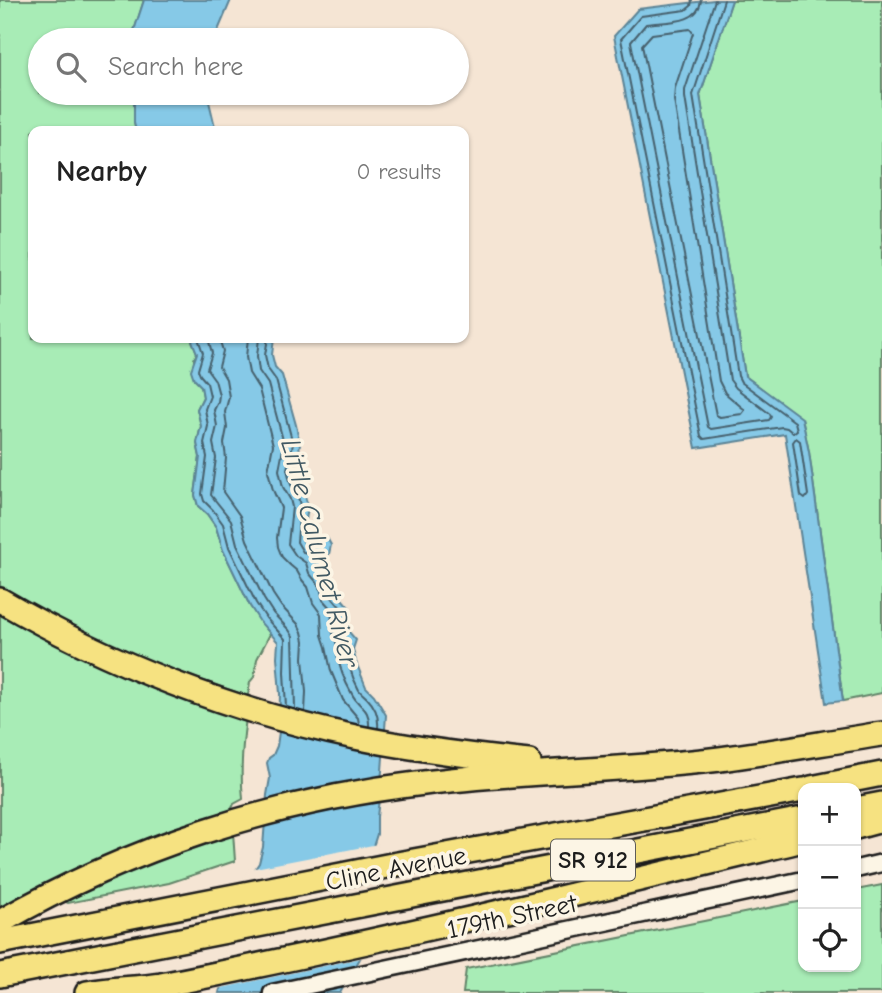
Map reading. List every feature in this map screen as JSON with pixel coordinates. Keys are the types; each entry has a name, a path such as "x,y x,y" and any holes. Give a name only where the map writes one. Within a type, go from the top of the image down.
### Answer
{"highway":[{"path":"0,600 93,649 158,676 239,706 329,732 472,757 605,769"},
{"path":"0,922 55,893 166,845 221,826 331,797 494,775 719,759 882,734"},
{"path":"836,783 882,774"},
{"name":"Cline Avenue","path":"0,942 392,865 798,791"},
{"path":"861,808 882,804"},
{"name":"Cline Avenue","path":"0,975 798,820"},
{"path":"861,826 882,820"},
{"path":"87,993 157,985 373,940 798,841"},
{"path":"133,993 157,985"}],"street":[{"path":"861,868 882,863"},
{"name":"179th Street","path":"272,993 798,881"}],"green space":[{"path":"0,0 144,0 135,28 28,28 28,105 134,105 135,126 28,126 28,343 193,343 197,353 194,359 194,379 201,386 203,397 197,409 201,426 197,443 200,457 195,495 198,506 216,527 223,550 250,606 270,634 257,659 248,696 180,673 127,651 0,586"},
{"path":"732,0 882,0 882,693 843,701 809,452 802,419 745,376 700,95"},
{"path":"0,608 246,718 242,758 243,799 234,804 231,810 171,829 112,853 0,908"},
{"path":"233,832 235,861 169,883 68,903 62,900 129,870"},
{"path":"882,885 882,993 463,993 466,969 798,902 798,972 861,972 861,889"}],"water":[{"path":"144,0 231,0 219,28 135,28"},
{"path":"732,0 700,95 745,376 802,418 843,701 826,703 785,434 696,448 614,36 638,9"},
{"path":"134,105 210,105 215,126 135,126"},
{"name":"Little Calumet River","path":"193,343 273,343 272,355 275,367 282,375 300,444 294,468 308,506 303,541 313,547 319,540 327,538 331,545 329,554 322,558 323,564 335,581 336,592 349,607 348,631 356,640 353,649 366,687 386,715 365,950 340,993 219,993 249,878 259,863 263,847 270,778 267,763 277,746 280,694 278,642 250,606 223,550 216,527 198,506 195,495 200,457 197,443 201,426 197,409 203,397 201,386 194,379 191,370 197,353"}],"pier":[{"path":"378,844 375,851 378,917 366,957 217,989 234,915 245,876 250,869"}]}
